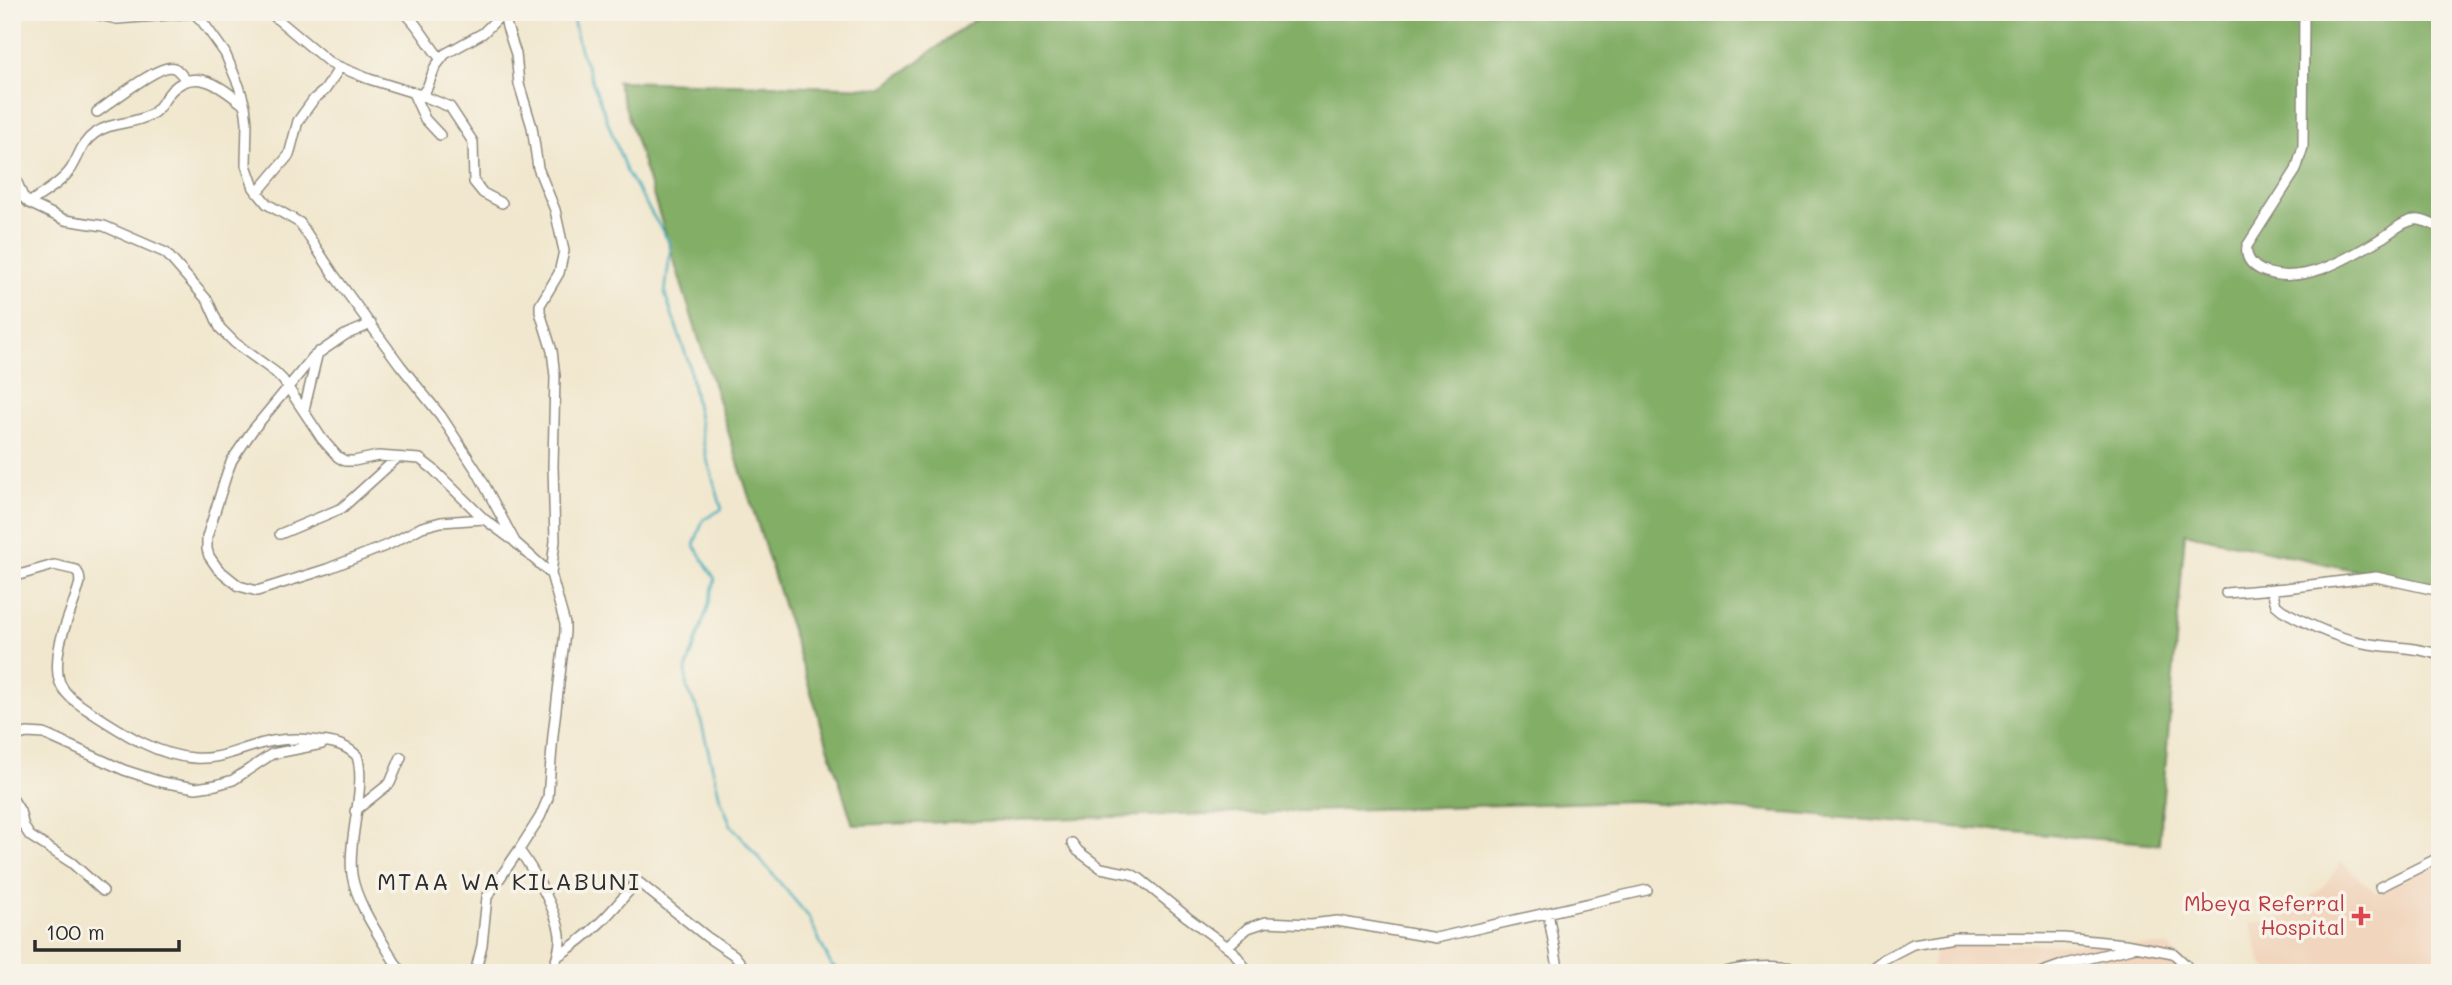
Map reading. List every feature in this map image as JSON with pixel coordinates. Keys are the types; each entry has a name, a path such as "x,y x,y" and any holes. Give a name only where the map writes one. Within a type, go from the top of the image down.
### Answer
{"street":[{"path":"85,12 117,19 197,13 225,53 245,106 246,165 257,193 267,204 300,223 324,261 441,416 478,473 515,542"},
{"path":"269,12 325,60 340,68 450,107 473,142 474,182 483,193 502,203"},
{"path":"404,12 415,22 422,36 440,58"},
{"path":"417,94 427,88 440,58 452,48 483,33 504,12"},
{"path":"475,973 482,945 485,905 489,892 540,817 548,799 565,632 551,574 555,541 552,466 555,376 552,351 540,312 540,305 559,273 564,251 555,210 537,167 532,127 519,84 516,54 504,12"},
{"path":"2304,12 2303,147 2296,170 2247,246 2248,259 2266,272 2307,272 2323,269 2362,250 2408,222 2420,220 2440,228"},
{"path":"97,112 145,79 169,67 186,80"},
{"path":"257,193 289,155 298,121 340,68"},
{"path":"29,203 68,173 91,135 109,125 149,116 177,85 186,80 202,79 216,84 245,106"},
{"path":"417,94 425,119 440,135"},
{"path":"12,170 23,197 29,203 65,220 104,226 166,253 208,300 216,320 228,336 275,372 329,448 345,461 377,456 415,457 425,462 484,519 551,574"},
{"path":"371,324 345,335 318,352 264,415 233,460 207,537 209,556 218,569 239,586 257,591 390,544 422,527 441,522 484,519"},
{"path":"304,410 318,352"},
{"path":"279,534 341,508 396,458"},
{"path":"12,577 54,565 76,570 80,582 60,640 59,683 71,698 125,732 158,749 194,759 221,757 252,746 300,738 331,742 346,747 357,756 360,765 352,863 355,884 365,908 401,973"},
{"path":"2227,593 2375,577 2440,591"},
{"path":"2272,590 2276,606 2321,629 2350,640 2407,647 2440,655"},
{"path":"12,737 27,733 44,734 92,757 183,788 233,780 272,754 331,742"},
{"path":"355,811 390,783 401,757"},
{"path":"12,798 30,836 72,863 103,891"},
{"path":"1072,843 1089,861 1101,868 1131,874 1140,879 1187,918 1228,946 1245,963 1250,973"},
{"path":"519,850 535,874 560,934 558,956 552,973"},
{"path":"2381,887 2440,857"},
{"path":"558,956 605,920 637,881 707,937 734,954 743,965 745,973"},
{"path":"1228,946 1248,928 1266,922 1311,924 1336,921 1436,939 1647,890"},
{"path":"1548,913 1559,973"},
{"path":"1866,973 1884,959 1913,944 1954,937 2064,938 2140,946 2173,953 2186,965"},
{"path":"2039,973 2064,964 2140,946"},
{"path":"1722,973 1765,967 1800,968 1832,973"},
{"path":"686,973 709,973"}],"shaded area":[{"name":"Mbeya Referral Hospital","path":"2341,862 2376,893 2410,876 2440,866 2440,973 2269,973 2260,960 2250,923 2267,923 2297,910 2326,883"},
{"path":"1936,943 2170,946 2186,973 1931,973"}],"green space":[{"path":"985,12 2440,12 2440,589 2185,533 2159,844 1636,801 853,825 617,81 882,88"}],"waterway":[{"path":"571,12 580,49 627,173 671,245 665,294 688,361 706,456 722,509 703,520 694,545 715,579 686,670 687,688 699,713 720,798 731,825 808,916 831,965 842,973"}],"place":[{"name":"Mbeya Referral Hospital","path":"2361,916"}],"district":[{"name":"MTAA WA KILABUNI","path":"509,882"}]}
